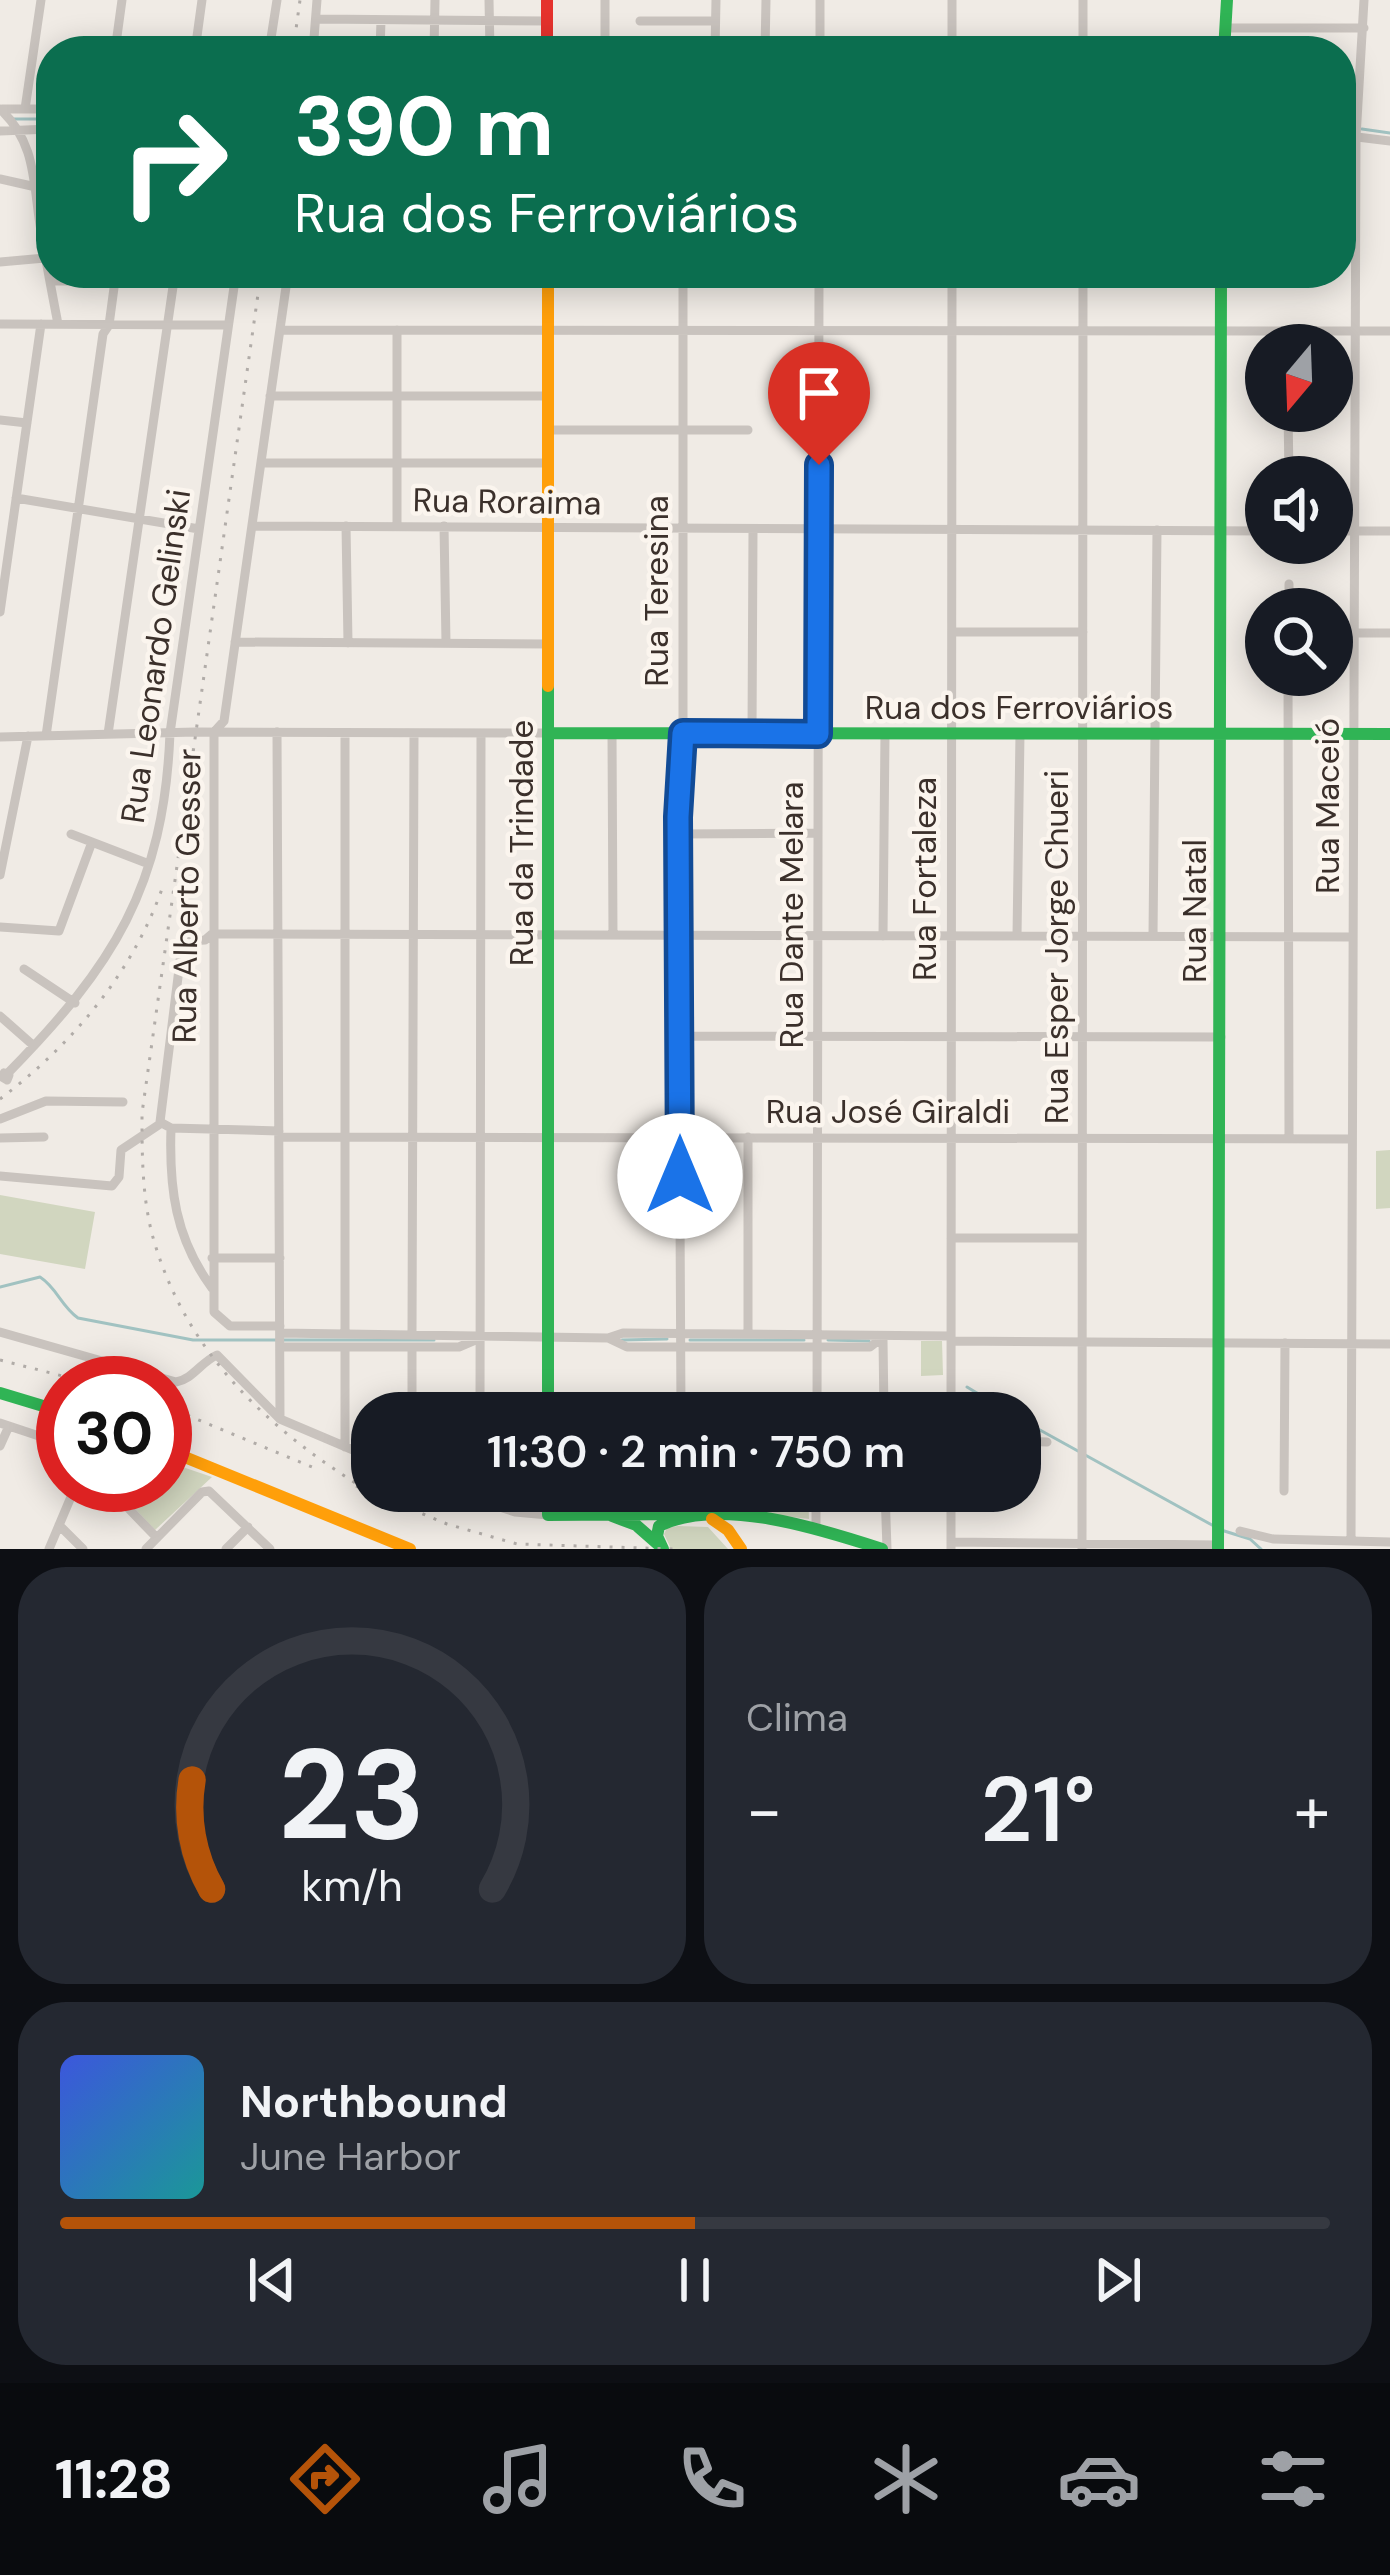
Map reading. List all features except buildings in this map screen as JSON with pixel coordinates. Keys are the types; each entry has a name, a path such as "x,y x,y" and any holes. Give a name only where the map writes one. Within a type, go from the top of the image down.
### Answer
{"street":[{"path":"25,109 41,0"},
{"path":"117,36 122,0"},
{"path":"197,36 202,0"},
{"path":"271,36 277,0"},
{"path":"315,36 317,0"},
{"path":"434,36 435,0"},
{"path":"489,0 490,36"},
{"path":"548,0 548,36"},
{"path":"604,0 605,36"},
{"path":"716,0 716,36"},
{"path":"765,36 766,0"},
{"path":"820,0 820,36"},
{"path":"952,0 952,36"},
{"path":"1083,0 1083,36"},
{"path":"1225,36 1227,0"},
{"name":"Rua Maceió","path":"1356,137 1364,0"},
{"path":"318,19 548,21"},
{"path":"380,36 381,20"},
{"path":"640,21 716,21"},
{"path":"1225,28 1364,28"},
{"path":"0,131 25,109 36,109"},
{"path":"0,179 36,187 35,168 10,119"},
{"path":"1356,137 1390,141"},
{"path":"0,262 36,259"},
{"path":"51,288 58,324"},
{"path":"46,736 114,288"},
{"path":"108,734 173,288"},
{"name":"Rua Leonardo Gelinski","path":"4,1079 74,1003 115,944 149,864 166,796 170,733 234,288"},
{"name":"Rua Alberto Gesser","path":"280,1329 230,1326 214,1312 212,934 214,732 224,721 286,288"},
{"name":"Rua da Trindade","path":"548,288 548,1392"},
{"name":"Rua Teresina","path":"681,1392 678,833 683,733 683,288"},
{"name":"Rua Dante Melara","path":"817,1392 819,288"},
{"name":"Rua Fortaleza","path":"951,1392 952,288"},
{"name":"Rua Esper Jorge Chueri","path":"1082,1546 1083,288"},
{"name":"Rua Natal","path":"1218,1539 1220,288"},
{"name":"Rua Maceió","path":"1351,1541 1355,288"},
{"path":"0,324 106,329 228,326"},
{"path":"0,612 40,324"},
{"path":"280,330 1390,331"},
{"path":"397,330 397,526"},
{"path":"270,396 548,396"},
{"path":"0,420 27,422"},
{"path":"548,430 748,430"},
{"path":"261,464 548,463"},
{"path":"16,498 199,529"},
{"path":"0,507 14,512"},
{"name":"Rua Roraima","path":"252,526 1245,531"},
{"path":"346,526 348,643"},
{"path":"444,526 446,644"},
{"path":"752,733 753,530"},
{"path":"1153,936 1156,530"},
{"path":"1354,531 1390,531"},
{"path":"952,632 1083,632"},
{"path":"1354,633 1390,633"},
{"path":"235,642 548,644"},
{"path":"1288,696 1289,1138"},
{"name":"Rua dos Ferroviários","path":"0,737 214,732 1390,734"},
{"path":"277,733 280,1419"},
{"path":"345,733 345,1334"},
{"path":"412,1334 414,733"},
{"path":"480,1392 482,733"},
{"path":"612,733 613,935"},
{"path":"883,936 885,734"},
{"path":"1017,936 1020,734"},
{"path":"0,875 28,736"},
{"path":"678,833 818,833"},
{"path":"71,834 149,864"},
{"path":"0,927 59,931 92,842"},
{"path":"212,1288 191,1254 174,1210 166,1126 182,953 189,941 205,940 212,934 1353,937"},
{"path":"24,969 74,1003"},
{"path":"0,1016 34,1046"},
{"path":"679,1036 1221,1037"},
{"path":"0,1119 46,1101 124,1102"},
{"path":"0,1176 112,1186 119,1178 121,1150 166,1126"},
{"name":"Rua José Giraldi","path":"166,1126 345,1137 1352,1139"},
{"path":"0,1138 44,1137"},
{"path":"748,1137 748,1334"},
{"path":"951,1238 1082,1238"},
{"path":"212,1258 280,1258"},
{"path":"280,1329 480,1338 817,1334 1390,1344"},
{"path":"0,1332 176,1382 186,1381 217,1355 280,1419 351,1449"},
{"path":"608,1338 626,1347 870,1347 883,1337"},
{"path":"883,1337 884,1392"},
{"path":"280,1347 467,1346 480,1338"},
{"path":"1284,1491 1285,1343"},
{"path":"345,1347 345,1447"},
{"path":"412,1347 412,1392"},
{"path":"0,1393 36,1404"},
{"path":"0,1446 4,1424 36,1435"},
{"path":"1041,1442 1047,1442"},
{"path":"192,1461 410,1549"},
{"path":"146,1549 209,1490 270,1549"},
{"path":"49,1549 65,1512"},
{"path":"132,1512 157,1538"},
{"path":"520,1512 753,1518 816,1529 884,1549 885,1512"},
{"path":"816,1512 816,1529"},
{"path":"951,1512 951,1545 1082,1546 1218,1539"},
{"path":"593,1514 636,1525 663,1549"},
{"path":"663,1549 657,1536 659,1526 682,1514"},
{"path":"697,1514 723,1525 741,1549"},
{"path":"59,1525 83,1549"},
{"path":"226,1549 248,1526"},
{"path":"1240,1531 1273,1544 1390,1542"}],"green space":[{"path":"1390,1150 1390,1208 1376,1209 1376,1151"},
{"path":"0,1195 95,1212 85,1269 0,1254"},
{"path":"921,1341 942,1341 943,1375 921,1376"},
{"path":"192,1470 212,1477 192,1496"},
{"path":"138,1512 174,1512 155,1530"},
{"path":"749,1512 809,1512 809,1519"},
{"path":"708,1527 728,1549 671,1549 664,1534 667,1528"}],"waterway":[{"path":"11,119 36,119"},
{"path":"1362,129 1390,133"},
{"path":"0,1287 40,1277 78,1318 193,1340 434,1340"},
{"path":"622,1340 667,1339"},
{"path":"690,1340 804,1340"},
{"path":"828,1340 869,1341"},
{"path":"967,1387 975,1392"},
{"path":"1041,1431 1212,1525"},
{"path":"1221,1530 1250,1539 1261,1549"}],"railway":[{"path":"295,36 300,0"},
{"path":"259,288 142,1113 145,1194 154,1241 169,1282 211,1355 267,1417 351,1480"},
{"path":"0,1099 52,1054 98,1003 136,946 164,883"},
{"path":"0,1360 36,1369"},
{"path":"192,1417 312,1467"},
{"path":"418,1512 517,1544 675,1549"}],"traffic: fast":[{"path":"1225,36 1227,0"},
{"path":"1218,1549 1221,288"},
{"path":"548,686 548,1392"},
{"path":"548,733 1390,734"},
{"path":"0,1393 36,1404"},
{"path":"548,1512 682,1514"},
{"path":"663,1549 657,1536 659,1526 711,1514 770,1519 882,1549"},
{"path":"612,1516 636,1525 660,1546"}],"traffic: slow":[{"path":"548,288 548,686"},
{"path":"192,1460 410,1549"},
{"path":"712,1519 728,1530 741,1549"}],"traffic: jam":[{"path":"547,0 547,36"}],"route":[{"path":"680,1176 678,817 683,733 818,734 819,465"}]}
